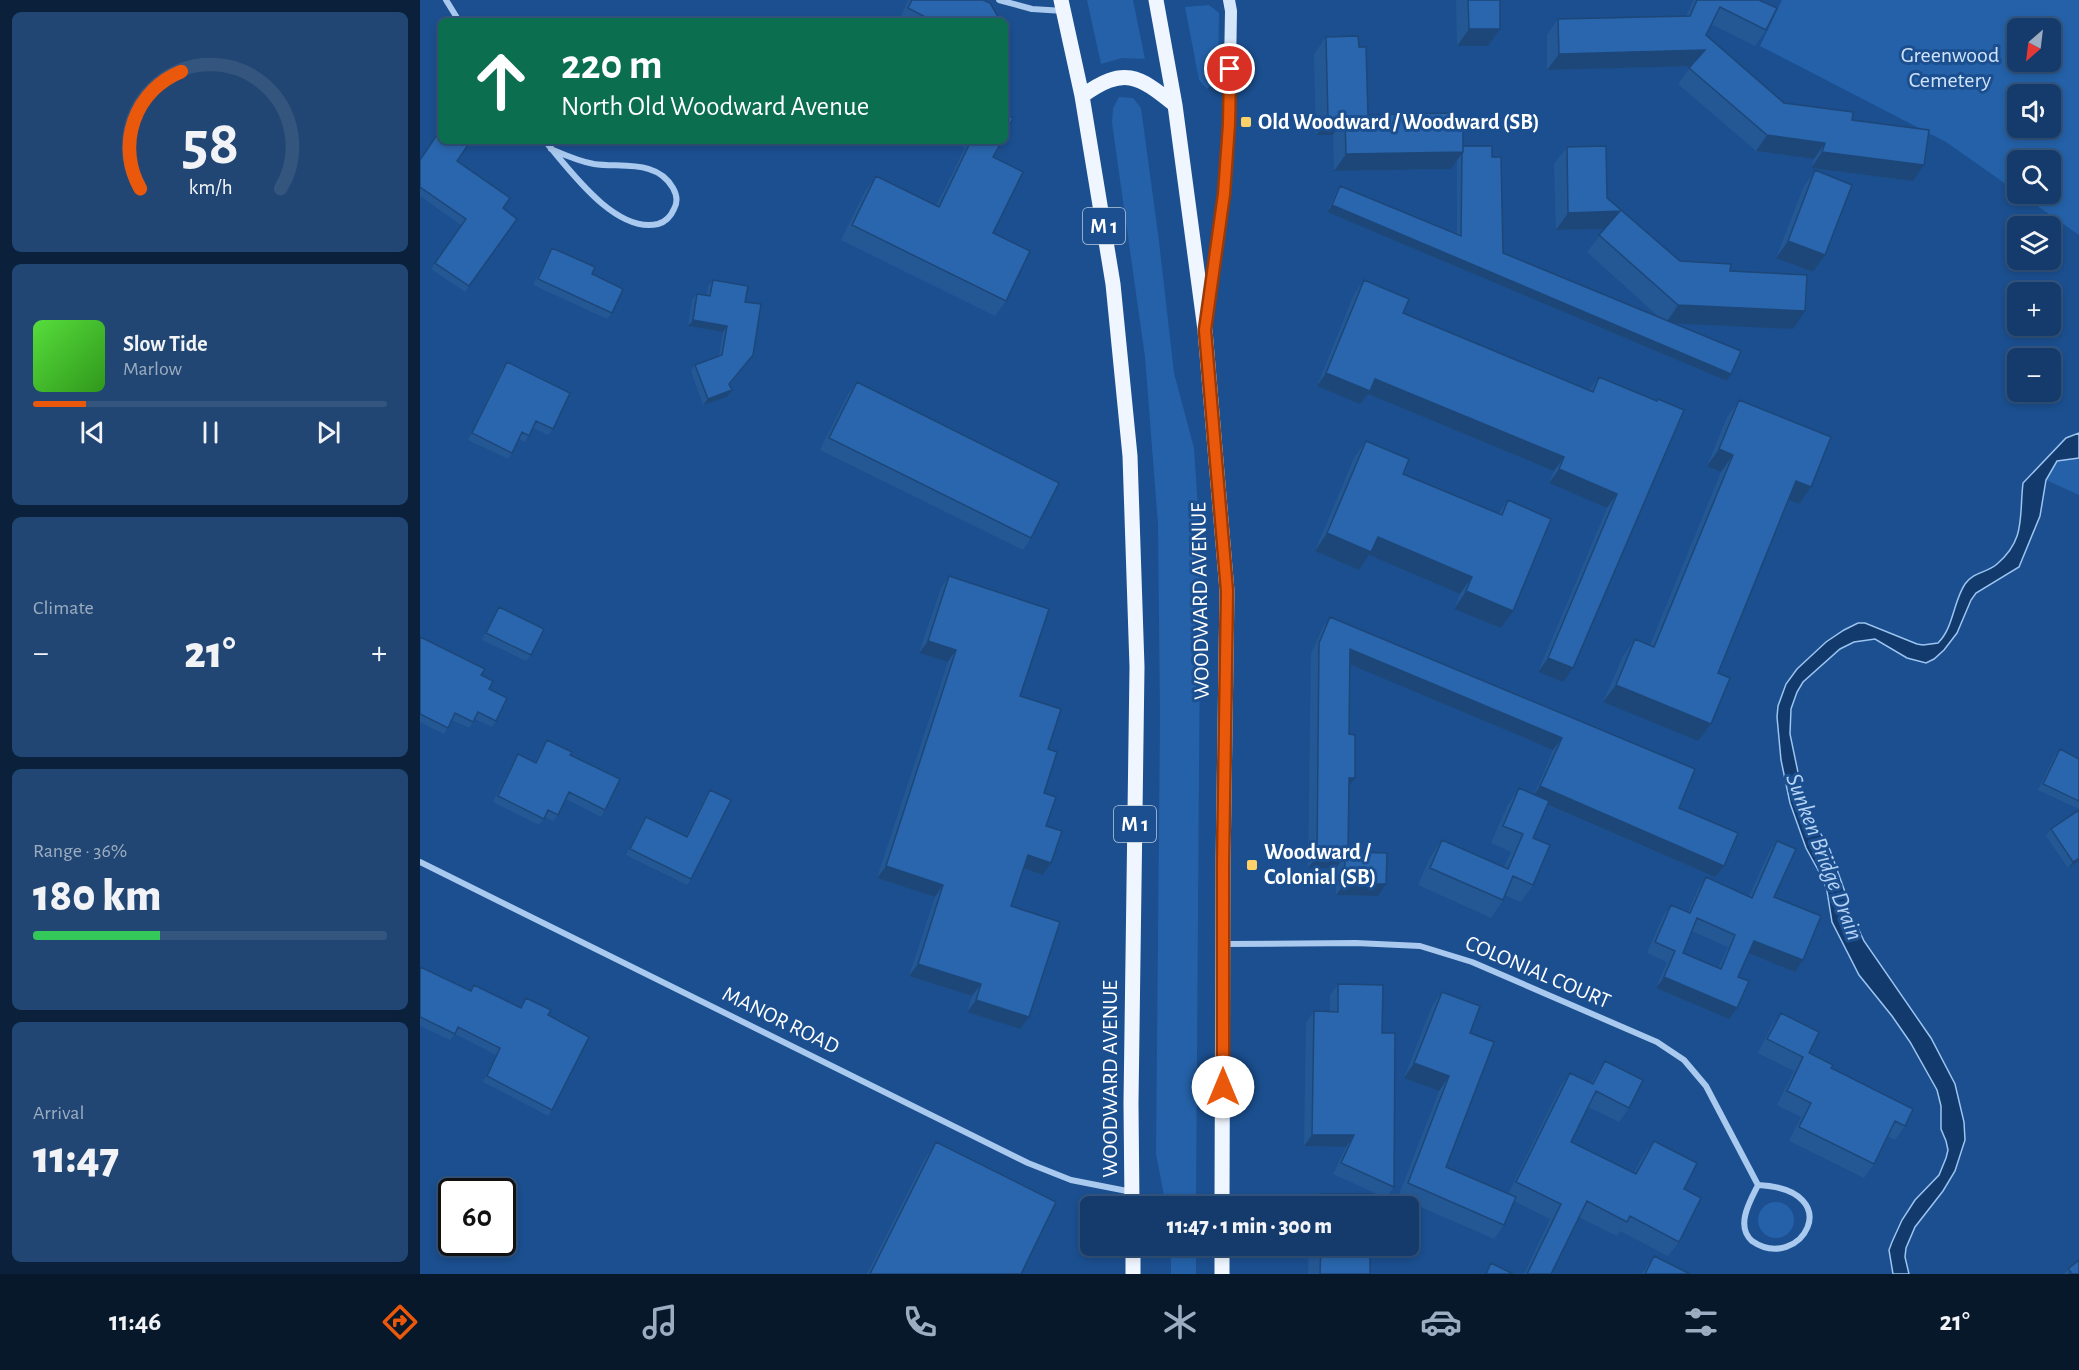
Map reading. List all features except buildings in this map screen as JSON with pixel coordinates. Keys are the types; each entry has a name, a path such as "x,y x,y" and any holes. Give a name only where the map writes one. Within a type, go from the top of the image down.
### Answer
{"main road":[{"name":"WOODWARD AVENUE","path":"1155,0 1175,105 1205,330 1227,591 1222,1196"},
{"name":"WOODWARD AVENUE","path":"1063,5 1082,96 1113,284 1130,456 1137,667 1131,1103 1132,1196"},
{"path":"1082,96 1099,84 1124,76 1154,87 1175,105"},
{"path":"1133,1256 1133,1274"},
{"path":"1222,1256 1222,1274"}],"street":[{"path":"446,0 457,18"},
{"path":"999,0 1032,9 1063,5"},
{"path":"1205,330 1224,194 1229,124 1230,0"},
{"path":"547,144 593,195 620,216 648,225 659,224 673,212 677,202 675,192 664,177 653,170 594,164 576,160 551,148"},
{"name":"MANOR ROAD","path":"420,862 1028,1163 1071,1180 1122,1196"},
{"name":"COLONIAL COURT","path":"1224,944 1356,943 1420,946 1472,962 1657,1042 1684,1060 1706,1086 1758,1185"},
{"path":"1758,1185 1781,1188 1795,1194 1806,1204 1809,1216 1808,1230 1802,1241 1790,1250 1776,1252 1760,1248 1748,1238 1744,1228 1745,1213 1758,1185"}],"green space":[{"path":"1087,0 1133,0 1145,59 1122,58 1101,64"},
{"name":"Greenwood Cemetery","path":"1782,0 2079,0 2079,235 2061,222 2061,216 2052,216 2034,204 2061,204 2061,150 2007,150 2007,185 1946,142 1760,46"},
{"path":"1209,5 1219,13 1218,79 1207,89 1199,80 1185,7"},
{"path":"1119,97 1133,98 1141,108 1174,373 1194,448 1204,598 1200,628 1196,1196 1164,1196 1156,1154 1160,718 1158,525 1145,357 1112,123 1113,108"},
{"path":"2079,458 2079,495 2046,480 2057,461"},
{"path":"1776,1202 1789,1207 1794,1220 1789,1233 1776,1238 1763,1233 1758,1220 1763,1207"},
{"path":"1171,1256 1196,1256 1196,1274 1171,1274"}],"water":[{"name":"Sunken Bridge Drain","path":"2079,433 2079,458 2057,461 2046,480 2040,516 2019,567 1976,593 1957,633 1944,650 1926,663 1907,658 1875,639 1854,642 1840,649 1803,682 1791,709 1790,734 1805,806 1830,850 1847,904 1864,941 1931,1038 1955,1084 1964,1122 1965,1140 1955,1171 1943,1191 1915,1227 1906,1248 1905,1257 1909,1274 1893,1274 1889,1250 1902,1220 1915,1200 1939,1175 1946,1158 1948,1150 1941,1129 1941,1106 1937,1090 1910,1042 1859,975 1832,922 1823,879 1806,848 1790,803 1781,760 1778,706 1786,684 1797,669 1826,642 1858,623 1865,623 1917,644 1938,643 1947,630 1961,591 1968,580 1997,564 2013,546 2021,517 2023,483 2066,438"}],"place":[{"name":"Old Woodward / Woodward (SB)","path":"1246,122"},
{"name":"Woodward / Colonial (SB)","path":"1252,865"}],"route":[{"path":"1223,1087 1227,591 1205,330 1224,194 1230,69"}]}
